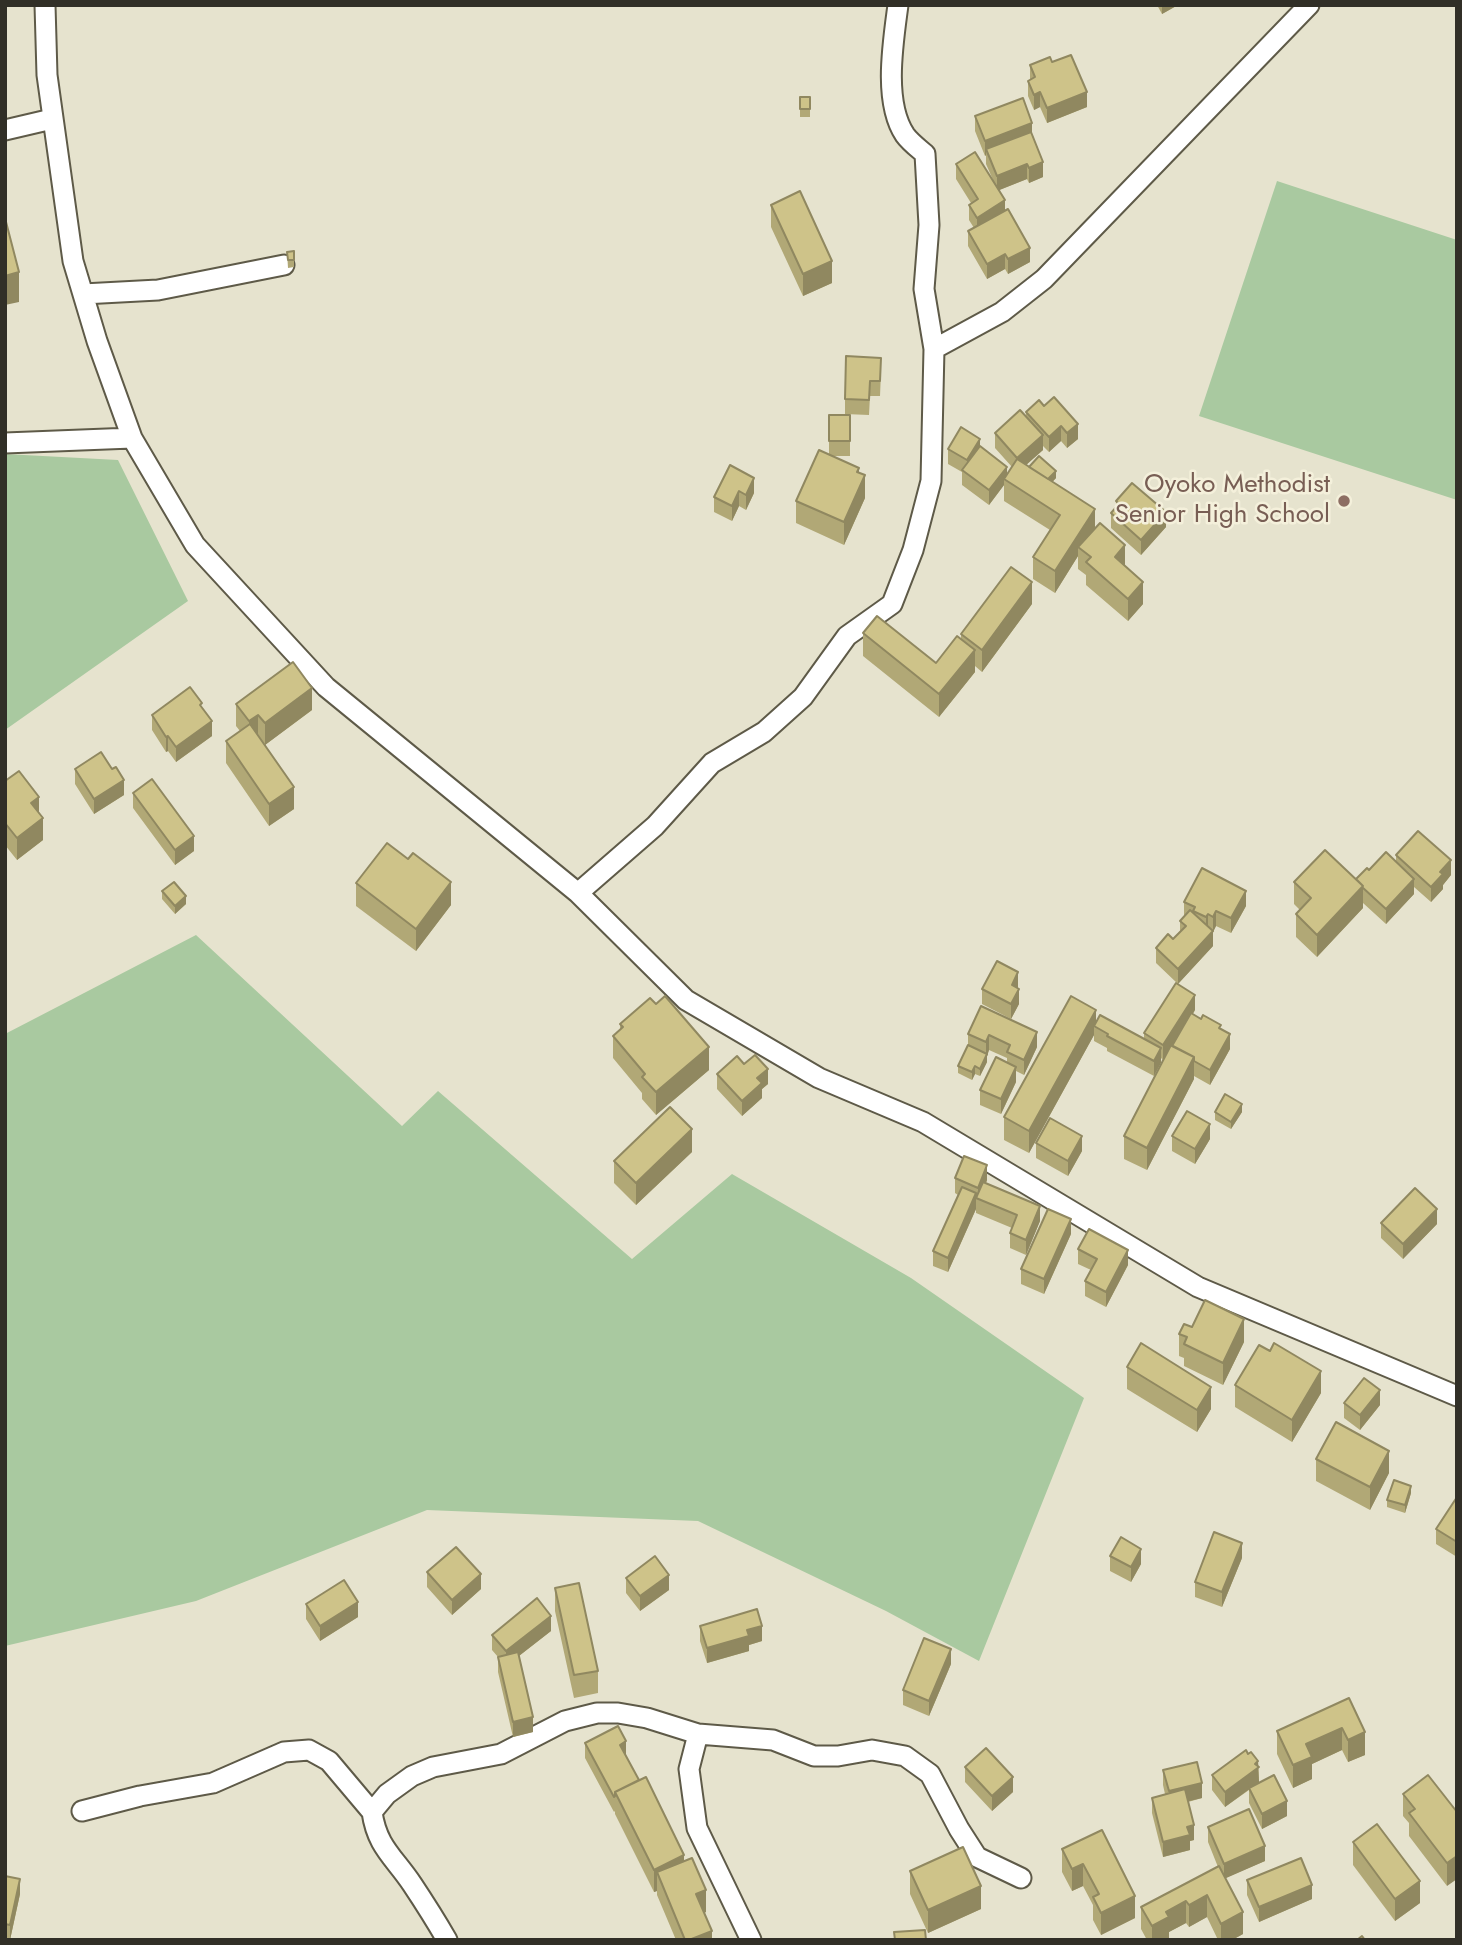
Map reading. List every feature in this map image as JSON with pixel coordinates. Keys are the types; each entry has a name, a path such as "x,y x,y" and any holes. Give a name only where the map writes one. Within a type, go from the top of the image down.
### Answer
{"street":[{"path":"45,5 47,75 73,261 97,341 132,438 195,545 326,687 578,893 686,1000 819,1078 923,1122 1198,1287 1457,1396"},
{"path":"578,893 655,826 712,763 764,732 803,697 847,636 892,604 913,550 931,481 934,349 924,289 929,225 925,154 905,135 893,110 891,88 898,5"},
{"path":"934,349 1002,312 1044,279 1309,5"},
{"path":"5,130 52,119"},
{"path":"83,294 158,290 284,265"},
{"path":"5,443 132,438"},
{"path":"372,1812 387,1794 412,1776 433,1767 501,1754 575,1718 597,1713 618,1713 646,1718 698,1734 774,1740 814,1756 838,1756 872,1750 905,1756 930,1774 958,1829 977,1857 1021,1878"},
{"path":"698,1734 690,1769 697,1828 751,1940"},
{"path":"82,1811 140,1796 213,1783 284,1752 309,1751 328,1761 372,1812 375,1830 383,1847 411,1882 447,1940"}],"green space":[{"path":"1277,181 1457,240 1457,500 1199,416"},
{"path":"5,454 118,460 188,601 5,730"},
{"path":"196,935 402,1126 438,1091 632,1259 732,1174 911,1278 1084,1398 979,1661 886,1611 698,1521 427,1510 196,1601 5,1646 5,1034"}],"building":[{"path":"1071,55 1087,92 1047,108 1040,92 1034,95 1028,81 1035,77 1030,65 1050,57 1052,62"},
{"path":"800,97 810,97 810,109 800,109"},
{"path":"1023,98 1032,123 985,141 975,116"},
{"path":"1031,132 1043,162 1029,168 1027,164 997,176 986,149"},
{"path":"975,152 1005,200 977,218 969,205 978,199 956,164"},
{"path":"800,191 832,261 803,274 771,205"},
{"path":"1008,209 1030,248 1008,259 1005,254 987,264 968,231"},
{"path":"5,218 19,272 5,276"},
{"path":"294,251 294,260 288,260 287,252"},
{"path":"846,356 881,358 880,381 870,381 869,400 845,399"},
{"path":"1054,397 1078,424 1067,433 1061,426 1049,437 1026,412 1039,400 1044,406"},
{"path":"1020,410 1043,435 1017,458 995,433"},
{"path":"829,415 850,415 850,441 829,441"},
{"path":"961,427 980,439 967,460 948,449"},
{"path":"980,446 1007,467 989,490 962,470"},
{"path":"819,450 859,468 857,472 865,475 844,522 796,501"},
{"path":"1039,456 1056,471 1048,479 1029,467"},
{"path":"1017,459 1095,509 1055,571 1033,557 1060,515 1004,479"},
{"path":"730,465 754,478 746,495 739,491 732,506 714,497"},
{"path":"1132,483 1166,512 1141,540 1111,513 1119,504 1116,501"},
{"path":"1100,523 1125,545 1115,557 1143,582 1128,599 1086,562 1091,557 1078,547"},
{"path":"1011,567 1032,582 982,650 961,634"},
{"path":"877,616 936,663 957,636 975,650 939,694 863,633"},
{"path":"293,662 312,688 265,723 258,715 249,721 236,704"},
{"path":"190,687 212,721 176,747 152,715"},
{"path":"250,724 294,787 269,804 226,741"},
{"path":"101,752 112,769 116,767 124,780 94,799 75,769"},
{"path":"19,771 39,797 31,803 43,818 17,838 5,823 5,781"},
{"path":"152,779 194,836 175,850 133,793"},
{"path":"1418,831 1451,860 1431,887 1396,855"},
{"path":"387,843 408,859 413,853 451,882 416,929 356,883"},
{"path":"1325,850 1363,886 1317,935 1296,914 1311,898 1294,882"},
{"path":"1386,852 1414,879 1386,909 1356,879"},
{"path":"1202,868 1246,891 1231,918 1216,911 1213,917 1208,914 1206,917 1193,911 1195,907 1184,902"},
{"path":"174,882 186,896 175,906 162,891"},
{"path":"1190,910 1213,931 1178,969 1156,948 1168,934 1173,939 1186,926 1180,921"},
{"path":"997,961 1018,972 1012,985 1019,989 1011,1004 982,989"},
{"path":"1176,983 1195,995 1163,1045 1144,1033"},
{"path":"665,996 709,1047 656,1092 642,1077 645,1074 613,1036 623,1027 620,1024 650,998 656,1004"},
{"path":"1071,996 1096,1010 1029,1131 1004,1117"},
{"path":"981,1006 1037,1032 1024,1060 1007,1052 1010,1045 989,1035 986,1042 968,1034"},
{"path":"1191,1013 1201,1019 1203,1015 1221,1025 1219,1028 1230,1034 1210,1070 1194,1061 1194,1057 1172,1046"},
{"path":"1100,1015 1161,1048 1154,1061 1094,1026"},
{"path":"968,1045 987,1054 980,1069 975,1066 972,1072 958,1066"},
{"path":"1171,1045 1194,1057 1147,1148 1124,1136"},
{"path":"755,1055 768,1069 757,1078 762,1083 742,1101 717,1074 737,1056 744,1064"},
{"path":"996,1057 1016,1067 1001,1099 980,1090"},
{"path":"1225,1094 1242,1104 1231,1122 1215,1112"},
{"path":"670,1107 692,1129 636,1183 614,1161"},
{"path":"1187,1111 1210,1124 1195,1149 1172,1136"},
{"path":"1050,1118 1082,1136 1068,1161 1036,1143"},
{"path":"964,1156 987,1165 978,1188 955,1178"},
{"path":"983,1182 1040,1206 1026,1240 1010,1233 1017,1215 976,1198"},
{"path":"962,1187 976,1193 948,1258 933,1251"},
{"path":"1415,1188 1437,1209 1403,1244 1381,1223"},
{"path":"1048,1209 1071,1219 1044,1279 1021,1269"},
{"path":"1089,1229 1128,1250 1106,1292 1085,1281 1097,1259 1078,1249"},
{"path":"1205,1300 1244,1319 1223,1363 1184,1344 1187,1337 1179,1334 1184,1324 1192,1327"},
{"path":"1141,1343 1211,1387 1197,1410 1127,1367"},
{"path":"1274,1343 1321,1371 1292,1420 1235,1385 1259,1345 1270,1351"},
{"path":"1364,1378 1380,1390 1360,1415 1344,1403"},
{"path":"1336,1422 1389,1451 1370,1487 1316,1459"},
{"path":"1394,1480 1411,1486 1405,1505 1387,1500"},
{"path":"1457,1497 1457,1542 1436,1529"},
{"path":"1214,1532 1242,1543 1222,1592 1195,1582"},
{"path":"1121,1537 1141,1549 1131,1567 1110,1556"},
{"path":"456,1547 481,1574 452,1600 427,1572"},
{"path":"655,1556 669,1575 640,1596 626,1578"},
{"path":"344,1580 358,1602 320,1626 306,1604"},
{"path":"579,1583 598,1671 574,1675 555,1588"},
{"path":"537,1598 551,1616 506,1651 492,1635"},
{"path":"757,1609 762,1626 747,1630 749,1636 707,1648 700,1626"},
{"path":"924,1638 951,1649 929,1701 903,1690"},
{"path":"518,1652 533,1717 513,1722 498,1657"},
{"path":"1349,1698 1365,1732 1348,1740 1342,1728 1306,1744 1312,1757 1293,1765 1277,1731"},
{"path":"618,1726 626,1741 620,1745 639,1780 615,1792 614,1797 585,1743"},
{"path":"986,1748 1013,1777 992,1796 965,1767"},
{"path":"1246,1750 1258,1761 1255,1764 1259,1767 1225,1792 1212,1775"},
{"path":"1197,1762 1202,1783 1169,1791 1163,1770"},
{"path":"1274,1775 1287,1801 1262,1814 1249,1788"},
{"path":"1428,1775 1457,1812 1457,1856 1447,1863 1409,1813 1415,1809 1403,1794"},
{"path":"646,1777 684,1855 654,1870 615,1792"},
{"path":"1185,1789 1194,1825 1187,1827 1190,1835 1163,1842 1152,1798"},
{"path":"1249,1809 1265,1846 1224,1864 1208,1827"},
{"path":"1377,1824 1420,1881 1395,1899 1353,1842"},
{"path":"1102,1830 1135,1896 1101,1913 1093,1897 1099,1894 1083,1864 1072,1869 1062,1849"},
{"path":"963,1847 981,1886 928,1910 910,1871"},
{"path":"692,1858 706,1890 696,1894 712,1931 685,1940 657,1872"},
{"path":"1301,1858 1312,1885 1259,1907 1247,1880"},
{"path":"1219,1866 1243,1912 1221,1924 1207,1895 1189,1905 1186,1901 1166,1912 1169,1917 1152,1926 1141,1907"},
{"path":"5,1876 20,1879 10,1925 5,1924"},
{"path":"925,1930 926,1940 895,1940 894,1932"}],"place":[{"name":"Oyoko Methodist Senior High School","path":"1344,501"}]}
